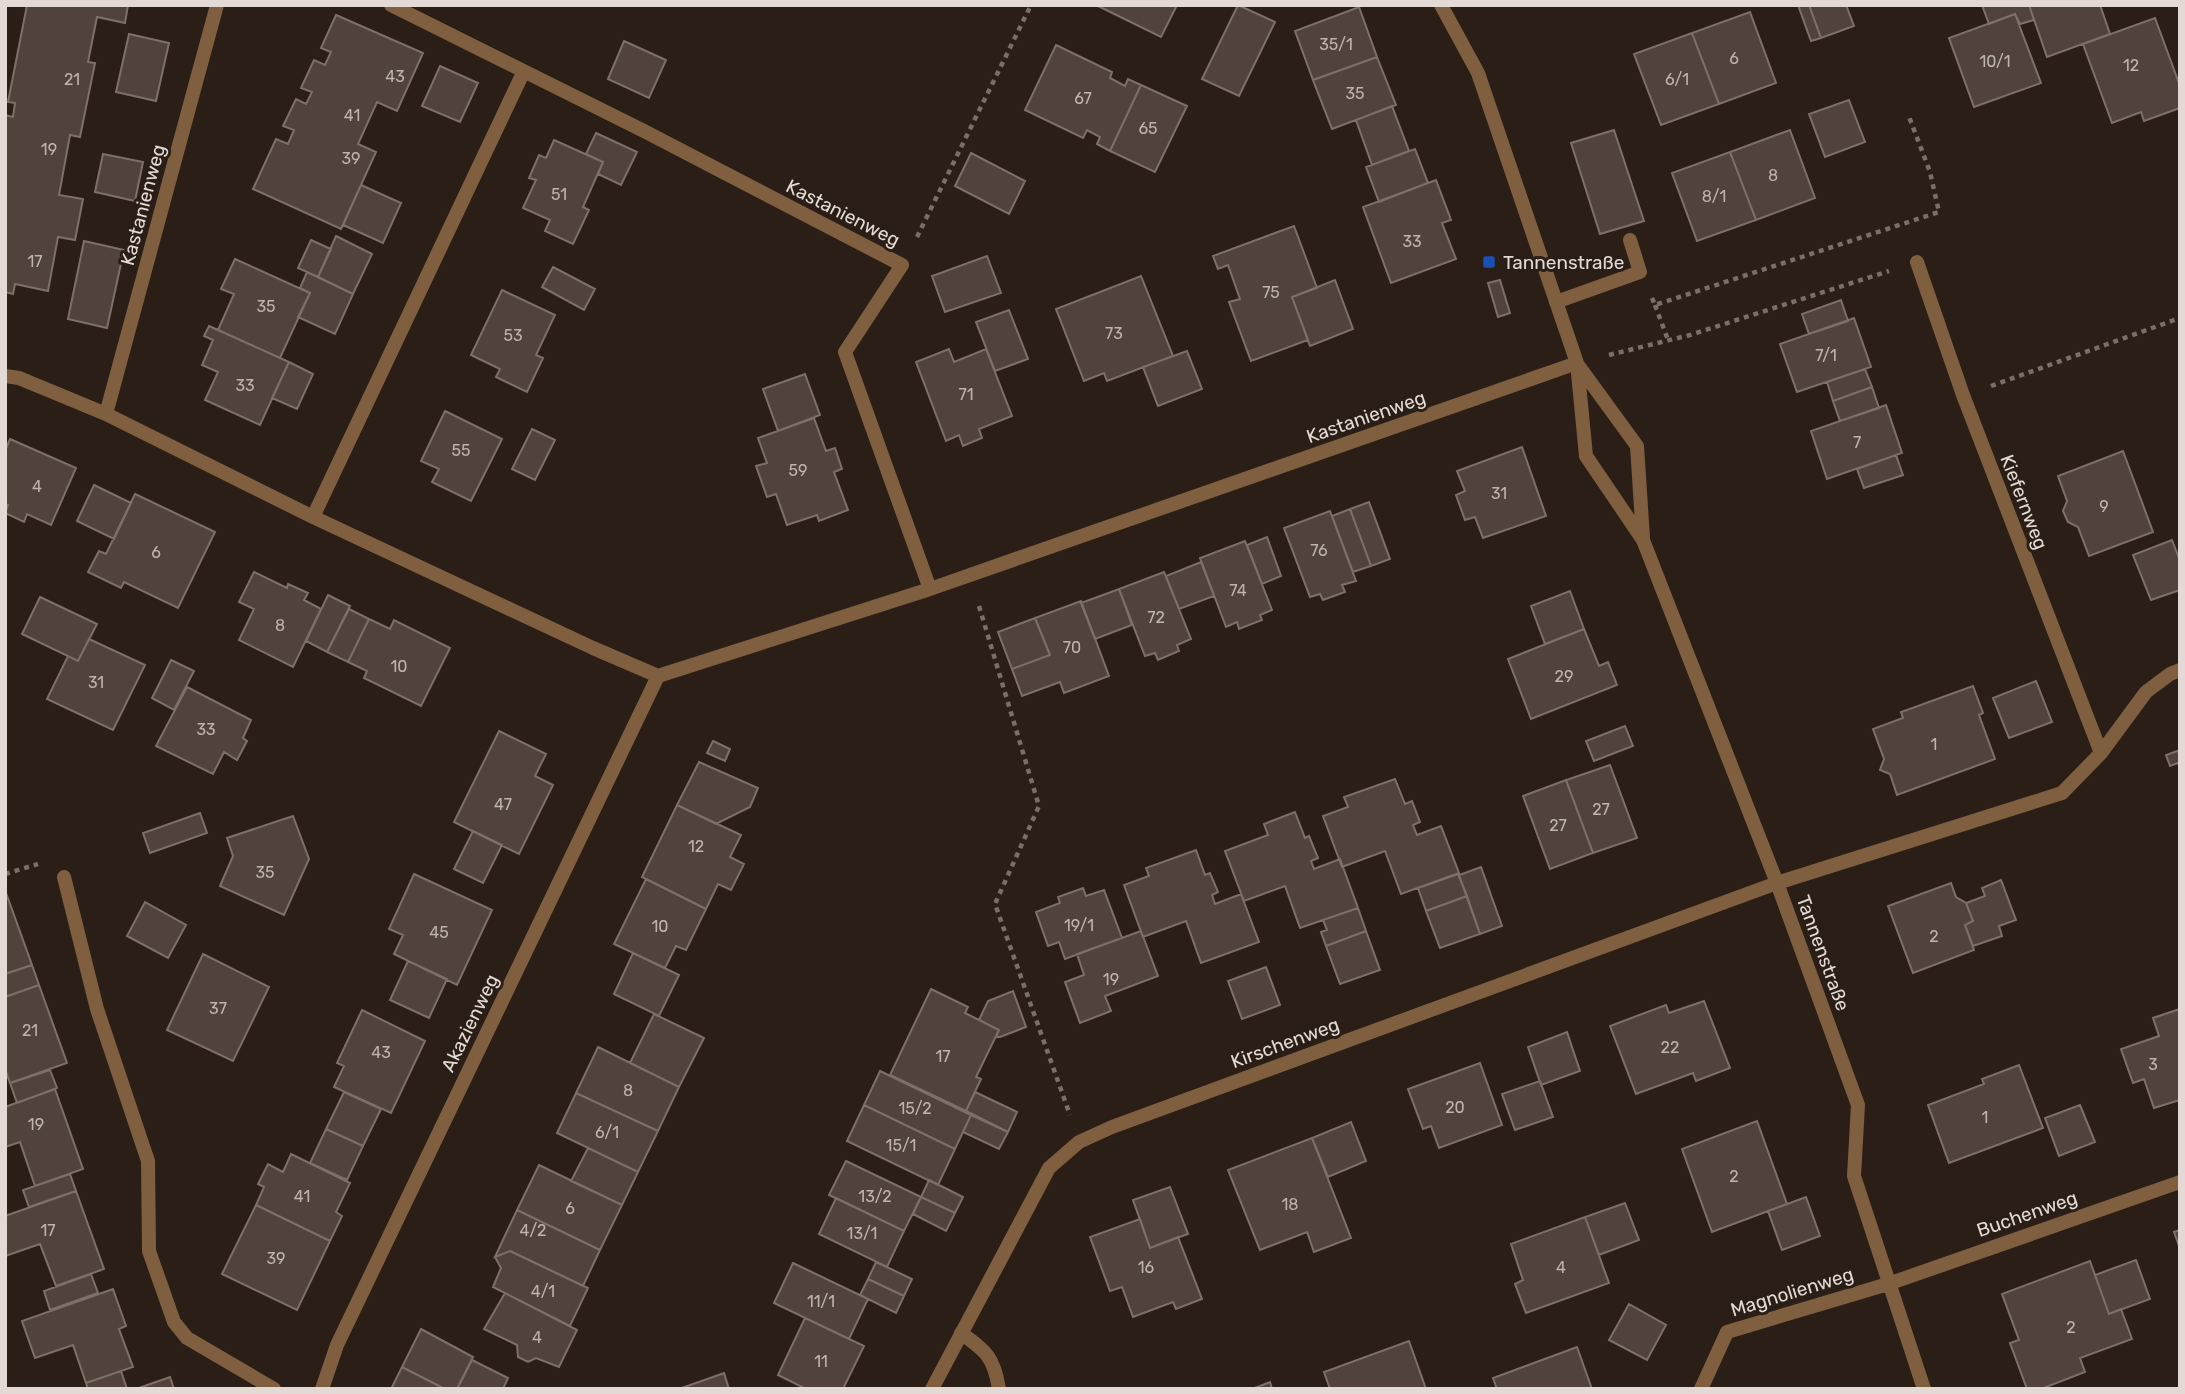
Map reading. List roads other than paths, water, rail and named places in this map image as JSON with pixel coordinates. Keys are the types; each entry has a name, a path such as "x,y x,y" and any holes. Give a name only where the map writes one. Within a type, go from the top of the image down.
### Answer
{"street":[{"name":"Kastanienweg","path":"106,414 217,5"},
{"name":"Kastanienweg","path":"391,5 656,137 902,265 845,352 930,589"},
{"name":"Tannenstraße","path":"1441,5 1478,74 1577,363 1586,456 1643,540 1777,883 1858,1105 1854,1176 1924,1389"},
{"path":"313,517 523,73"},
{"path":"1556,302 1640,272 1630,240"},
{"name":"Kiefernweg","path":"1917,262 1964,395 2101,753"},
{"name":"Kastanienweg","path":"658,676 930,589 1577,363"},
{"name":"Tannenstraße","path":"1577,363 1637,446 1643,540"},
{"path":"5,376 19,378 106,414 313,517 658,676"},
{"path":"1777,883 2062,793 2101,753 2146,692 2180,670"},
{"name":"Akazienweg","path":"322,1389 337,1345 658,676"},
{"path":"64,877 97,1009 148,1161 149,1251 174,1322 187,1338 274,1389"},
{"name":"Kirschenweg","path":"932,1389 1049,1168 1079,1142 1112,1127 1777,883"},
{"name":"Buchenweg","path":"1888,1284 2180,1182"},
{"name":"Magnolienweg","path":"1701,1389 1727,1332 1888,1284"},
{"path":"961,1333 986,1351 999,1389"}],"place":[{"name":"Tannenstraße","path":"1489,262"}]}
